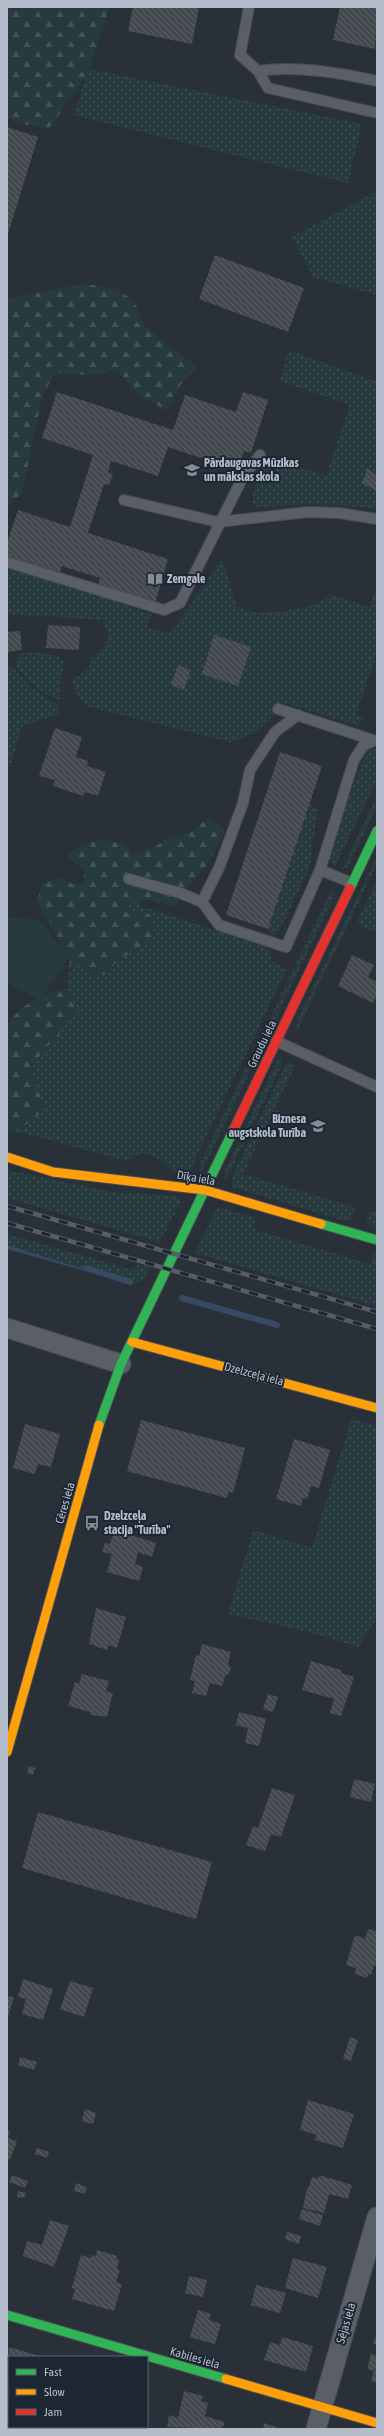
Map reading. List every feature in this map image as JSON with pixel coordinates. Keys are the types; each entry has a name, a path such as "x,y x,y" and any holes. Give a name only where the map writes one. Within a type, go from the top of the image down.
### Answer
{"street":[{"name":"Graudu iela","path":"169,1269 205,1190 377,831"},
{"name":"Dīķa iela","path":"7,1157 53,1172 205,1190 377,1240"},
{"name":"Cēres iela","path":"7,1752 103,1411 121,1364 169,1269"},
{"path":"7,1328 121,1364"},
{"name":"Dzelzceļa iela","path":"132,1342 377,1408"},
{"name":"Sējas iela","path":"316,2429 377,2217"},
{"name":"Kabiles iela","path":"7,2315 147,2356"},
{"name":"Kabiles iela","path":"148,2356 377,2423"}],"lane":[{"path":"249,7 240,56 258,71 268,88 377,113"},
{"path":"258,71 277,68 355,76 377,81"},
{"path":"7,562 164,610 180,603 210,546 218,522 243,477 260,455"},
{"path":"124,500 218,522 308,512 339,512 377,519"},
{"path":"278,709 375,741"},
{"path":"202,902 219,868 243,803 250,770 275,732 298,715"},
{"path":"129,879 180,893 202,902 219,925 286,947 320,870 354,760 363,746 375,741"},
{"path":"320,870 352,883"},
{"path":"276,1041 377,1087"}],"green space":[{"path":"7,7 110,7 88,73 49,129 18,123 7,118"},
{"path":"89,69 362,124 348,183 74,115"},
{"path":"377,191 377,295 313,277 292,237"},
{"path":"85,284 117,289 134,301 145,326 197,367 181,384 167,411 139,395 118,371 87,375 55,373 42,397 22,493 7,505 7,299"},
{"path":"288,350 377,382 377,508 314,504 259,507 253,503 253,492 267,456 326,476 350,405 280,381"},
{"path":"222,558 237,607 257,613 286,611 318,604 331,594 369,607 377,585 377,652 356,715 364,717 358,726 285,703 255,733 230,742 90,707 83,701 74,689 72,680 90,668 90,659 102,649 109,638 103,620 7,614 7,570 37,574 153,615 146,628 171,633"},
{"path":"27,652 56,655 63,661 59,700 33,686 19,669 16,662 21,654"},
{"path":"7,666 12,667 32,688 58,705 59,714 22,726 10,767 7,766"},
{"path":"377,749 377,780 335,867 329,859 334,838 367,750"},
{"path":"377,795 377,806 348,867 342,870"},
{"path":"309,805 318,809 309,869 280,930 273,936 268,929"},
{"path":"210,817 225,831 207,865 187,887 174,907 151,900 126,903 132,912 148,914 151,916 154,928 149,944 125,956 104,975 91,974 77,963 69,964 59,939 37,902 42,884 59,877 72,884 84,883 84,869 67,857 81,846 90,842 99,841 118,843 133,853 154,848 165,839 190,832"},
{"path":"377,856 377,864 295,1035 298,1018"},
{"path":"377,880 377,933 356,924"},
{"path":"333,887 334,897 203,1169 198,1173 202,1159"},
{"path":"137,901 141,906 262,946 263,943 271,952 271,961 287,969 198,1153 189,1177 180,1176 157,1158 141,1153 128,1161 23,1133 8,1133 34,1121 44,1107 31,1071 43,1050 59,1036 62,1026 78,1014 67,989 69,964 77,963 91,974 104,975 125,956 149,944 155,932 149,915 132,912 125,903"},
{"path":"7,917 39,920 69,957 40,1000 7,983"},
{"path":"67,989 78,1014 62,1026 59,1036 43,1050 31,1071 44,1106 34,1121 7,1133 7,1026 18,1012 32,1001 49,993"},
{"path":"280,1058 283,1059 280,1068 225,1181 225,1171 277,1061"},
{"path":"290,1062 296,1065 274,1109 285,1114 282,1119 272,1114 243,1174 355,1207 352,1219 348,1222 233,1187 232,1177 286,1065"},
{"path":"7,1170 117,1193 168,1195 178,1197 181,1202 160,1242 7,1198"},
{"path":"217,1207 256,1218 252,1229 370,1264 373,1254 377,1255 377,1306 195,1253"},
{"path":"370,1211 377,1213 377,1230 368,1224 366,1217"},
{"path":"7,1234 134,1270 136,1265 150,1267 144,1280 131,1284 7,1245"},
{"path":"351,1419 377,1426 377,1617 359,1647 301,1630 228,1614 253,1530 312,1548"}],"water":[{"path":"7,1245 131,1284 7,1249"}],"building":[{"path":"133,7 199,7 192,44 128,31"},
{"path":"340,7 377,7 375,49 333,40"},
{"path":"7,127 38,137 7,237"},
{"path":"215,255 304,288 288,332 199,299"},
{"path":"57,392 173,430 185,395 236,412 243,392 268,400 251,453 244,451 237,470 168,447 158,476 111,461 108,472 113,474 109,485 104,484 88,533 168,559 155,603 98,585 100,578 62,566 60,572 7,556 7,543 18,510 70,527 93,455 42,438"},
{"path":"367,469 377,475 377,491 362,483"},
{"path":"48,625 80,627 79,650 46,648"},
{"path":"20,631 22,650 7,652 7,632"},
{"path":"214,635 251,647 238,686 202,674"},
{"path":"178,665 191,670 184,690 171,685"},
{"path":"55,728 82,737 76,757 88,761 87,766 106,772 98,796 85,792 83,796 53,786 55,780 39,776"},
{"path":"280,752 322,766 268,929 226,915"},
{"path":"352,955 374,965 368,977 377,982 377,996 373,1003 338,986"},
{"path":"141,1420 245,1448 233,1493 229,1492 227,1498 127,1471"},
{"path":"25,1424 60,1434 51,1467 38,1464 35,1474 13,1468"},
{"path":"294,1439 330,1450 319,1488 311,1486 307,1499 303,1498 301,1506 276,1499"},
{"path":"114,1530 156,1543 152,1557 138,1552 135,1564 143,1567 139,1581 107,1572 112,1554 102,1552 105,1543 110,1544"},
{"path":"96,1608 126,1617 117,1648 109,1645 107,1650 89,1644"},
{"path":"202,1644 231,1652 228,1664 231,1668 229,1674 225,1676 222,1686 210,1683 206,1696 192,1693 195,1681 190,1680 196,1655 199,1656"},
{"path":"311,1661 341,1670 341,1673 354,1677 341,1716 330,1713 334,1699 302,1690"},
{"path":"82,1674 109,1681 106,1691 113,1693 107,1717 91,1715 90,1712 68,1706 75,1682 79,1684"},
{"path":"268,1694 278,1697 273,1712 263,1709"},
{"path":"239,1712 266,1719 259,1746 245,1743 248,1728 236,1725"},
{"path":"29,1766 35,1768 33,1775 27,1773"},
{"path":"354,1779 375,1784 371,1802 350,1797"},
{"path":"272,1788 295,1795 281,1837 271,1834 265,1851 246,1845 253,1826 258,1828"},
{"path":"38,1812 212,1862 196,1919 22,1868"},
{"path":"368,1929 377,1931 377,1966 374,1965 371,1975 368,1974 367,1978 355,1974 356,1968 346,1965 355,1935 365,1939"},
{"path":"23,1979 53,1989 43,2020 22,2014 26,1999 18,1997"},
{"path":"70,1981 93,1988 84,2017 60,2009"},
{"path":"7,1996 14,1997 7,2020"},
{"path":"350,2037 358,2040 351,2061 343,2059"},
{"path":"20,2057 37,2062 34,2070 18,2065"},
{"path":"308,2100 354,2114 343,2148 315,2140 317,2135 300,2130"},
{"path":"85,2109 96,2113 93,2124 82,2121"},
{"path":"7,2130 10,2131 8,2138 17,2141 10,2160 7,2159"},
{"path":"37,2148 49,2152 47,2158 35,2154"},
{"path":"12,2175 28,2181 25,2188 9,2182"},
{"path":"319,2175 352,2185 348,2199 329,2194 324,2213 303,2208 307,2188 309,2187 312,2177 318,2179"},
{"path":"76,2183 87,2187 85,2194 74,2191"},
{"path":"18,2191 26,2193 24,2198 17,2197"},
{"path":"302,2209 323,2215 320,2226 299,2219"},
{"path":"50,2220 69,2226 54,2267 23,2256 27,2241 42,2245"},
{"path":"287,2232 301,2236 299,2244 285,2239"},
{"path":"97,2250 117,2256 116,2259 119,2260 117,2269 120,2270 116,2282 122,2284 114,2311 72,2299 75,2289 72,2288 81,2255 91,2258 92,2255 96,2256"},
{"path":"293,2258 327,2267 318,2298 285,2288"},
{"path":"189,2276 207,2280 203,2297 185,2293"},
{"path":"256,2285 286,2293 280,2313 251,2305"},
{"path":"198,2310 211,2314 209,2320 221,2324 215,2344 190,2337"},
{"path":"377,2333 377,2345 373,2344"},
{"path":"282,2337 313,2346 306,2372 264,2360 270,2342 280,2345"},
{"path":"9,2347 40,2356 8,2356"},
{"path":"371,2354 377,2356 377,2383 371,2381 374,2371 367,2369"},
{"path":"184,2391 203,2396 201,2401 208,2403 205,2416 225,2422 222,2429 167,2427 169,2415 178,2418"},
{"path":"264,2423 282,2429 263,2429"}],"waterway":[{"path":"86,1268 130,1282"},
{"path":"182,1298 277,1325"}],"railway":[{"path":"7,1206 377,1312"},
{"path":"7,1223 377,1329"}],"traffic: fast":[{"path":"350,888 377,831"},
{"path":"99,1425 121,1364 234,1129"},
{"path":"321,1224 377,1240"},
{"path":"7,2315 147,2356"},
{"path":"148,2356 226,2379"}],"traffic: slow":[{"path":"7,1157 53,1172 205,1190 321,1224"},
{"path":"132,1342 377,1408"},
{"path":"7,1752 99,1425"},
{"path":"226,2379 377,2423"}],"traffic: jam":[{"path":"234,1129 350,888"}],"place":[{"name":"Pārdaugavas Mūzikas un mākslas skola","path":"192,470"},
{"name":"Zemgale","path":"155,579"},
{"name":"Biznesa augstskola Turība","path":"318,1126"},
{"name":"Dzelzceļa stacija \"Turība\"","path":"92,1523"}]}
